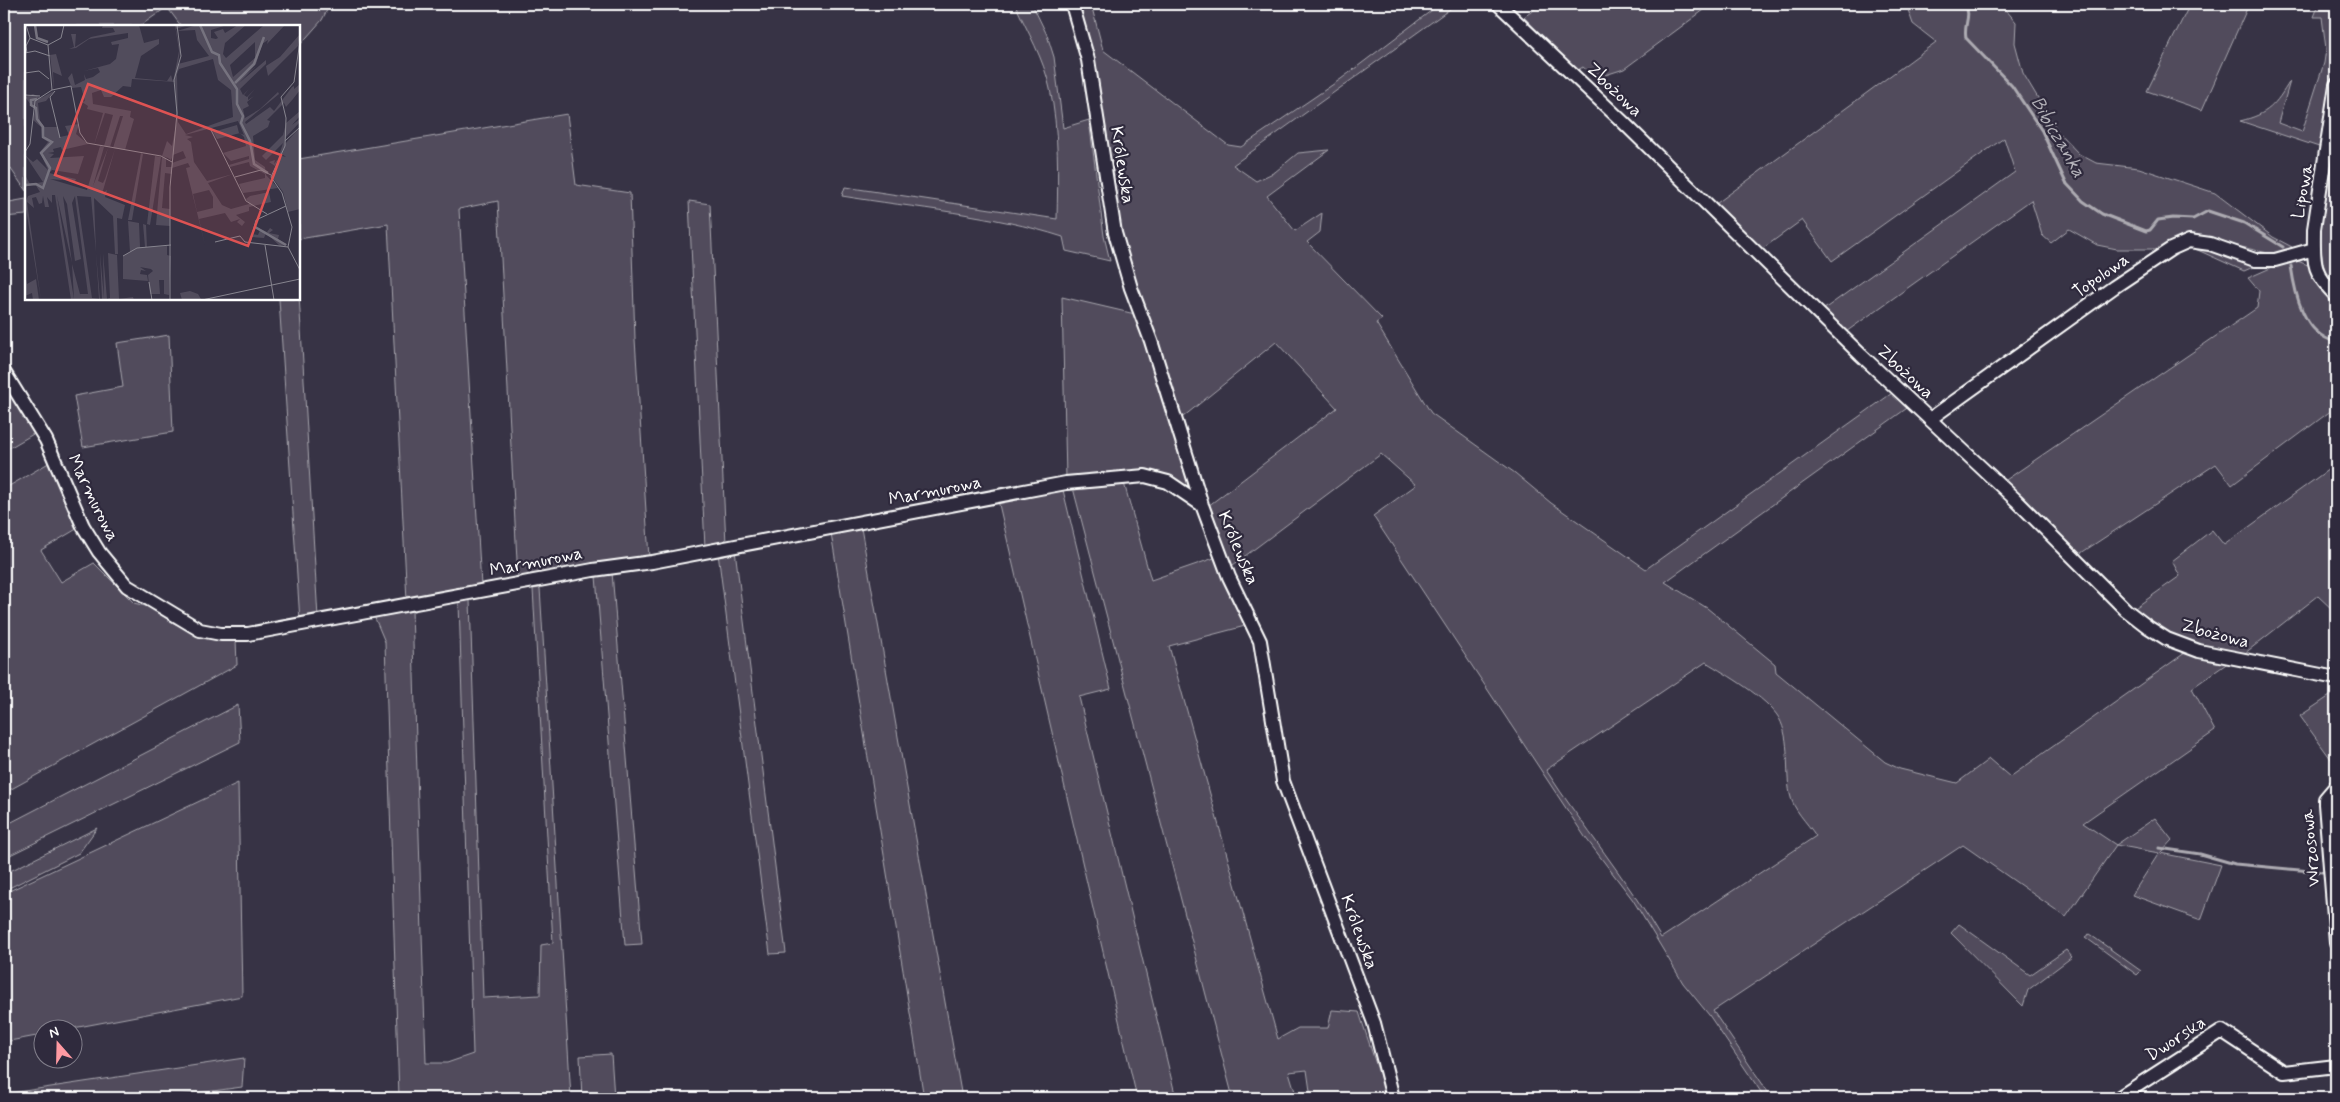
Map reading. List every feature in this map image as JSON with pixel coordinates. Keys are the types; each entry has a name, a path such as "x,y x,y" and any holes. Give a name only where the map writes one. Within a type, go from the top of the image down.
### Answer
{"street":[{"name":"Królewska","path":"1072,4 1088,60 1115,233 1202,505 1229,577 1260,641 1283,781 1374,1024 1393,1098"},
{"name":"Zbożowa","path":"1498,4 1624,123 1861,355 2022,505 2126,610 2167,639 2199,651 2336,678"},
{"name":"Lipowa","path":"2336,85 2314,229 2314,249 2319,278 2336,296"},
{"name":"Topolowa","path":"1930,419 2114,287 2171,249 2189,241 2210,244 2255,260 2275,260 2314,249"},
{"name":"Marmurowa","path":"4,372 46,440 83,526 98,552 127,586 200,630 221,634 248,634 593,570 652,562 1066,483 1144,476 1168,482 1202,505"},
{"name":"Wrzosowa","path":"2336,786 2325,799 2325,804 2336,942"},
{"name":"Dworska","path":"2118,1098 2222,1031 2284,1072 2336,1066"}],"shaded area":[{"path":"4,4 330,4 322,20 300,45 300,25 180,25 167,7 141,25 25,25 25,190 4,159"},
{"path":"1015,4 1032,4 1047,35 1054,57 1063,128 1089,120 1104,236 1110,261 1066,251 1063,237 1036,229 953,212 842,196 845,187 1057,219 1057,153 1053,104 1044,67"},
{"path":"1078,4 1091,4 1103,50 1228,145 1241,147 1341,79 1440,4 1457,4 1233,165 1256,181 1275,172 1298,153 1329,150 1267,196 1295,231 1322,213 1320,232 1307,242 1382,319 1376,323 1431,413 1515,473 1551,503 1646,569 1895,391 1910,406 1665,582 1707,608 1775,664 1776,672 1885,762 1900,769 1957,783 1989,759 2010,777 2189,650 2232,660 2192,688 2215,731 2083,823 2116,845 2066,917 1963,845 1713,1011 1772,1098 1765,1098 1709,1015 1683,983 1633,900 1585,837 1373,516 1416,485 1381,454 1229,568 1208,506 1337,408 1276,342 1178,421 1119,231","holes":["1706,662 1756,694 1779,718 1785,736 1790,794 1797,811 1816,836 1661,938 1634,895 1546,770"]},
{"path":"1542,4 1712,4 1624,69 1596,78 1583,67 1576,71 1524,17"},
{"path":"1906,4 2001,4 2016,22 2015,43 2023,73 2059,133 2079,154 2096,163 2139,168 2215,193 2273,237 2292,247 2277,255 2197,237 2154,254 2154,249 2117,249 2097,245 2069,229 2051,243 2042,235 2031,200 1843,334 1820,312 2015,172 2004,138 1832,261 1802,220 1758,252 1713,206 1936,42 1913,24"},
{"path":"2190,4 2249,4 2202,110 2147,91"},
{"path":"2319,4 2336,4 2336,50 2322,148 2240,121 2265,112 2280,96 2290,81 2278,123 2302,132 2324,63 2326,49 2322,17 2314,17"},
{"path":"567,114 576,185 630,193 635,339 649,558 518,579 498,201 459,209 481,586 407,601 388,224 300,239 300,159"},
{"path":"2331,159 2336,159 2336,284 2325,272 2318,234"},
{"path":"25,199 25,215 4,217 4,203"},
{"path":"689,201 710,204 726,544 705,548"},
{"path":"2194,244 2258,265 2244,271 2191,247"},
{"path":"2295,260 2308,265 2336,305 2336,407 2232,485 2216,464 2078,555 2043,517 2003,482 2257,308 2259,291 2248,278 2284,262"},
{"path":"1062,297 1135,314 1149,343 1191,485 1184,488 1168,478 1066,479"},
{"path":"279,300 299,300 318,618 300,621"},
{"path":"169,335 173,432 83,447 74,396 123,387 117,343"},
{"path":"4,381 35,433 4,451"},
{"path":"52,461 80,527 41,550 61,582 94,563 134,603 149,607 175,624 181,623 236,640 237,665 4,793 4,489"},
{"path":"2336,464 2336,609 2334,611 2318,596 2240,657 2219,653 2169,635 2132,610 2180,576 2172,561 2212,530 2224,545"},
{"path":"1124,483 1151,580 1217,557 1249,625 1169,646 1278,1039 1298,1028 1328,1028 1332,1010 1359,1012 1387,1098 1311,1098 1307,1070 1289,1072 1297,1098 1233,1098 1073,488"},
{"path":"1063,490 1111,689 1079,697 1176,1098 1137,1098 998,500"},
{"path":"861,528 962,1098 924,1098 831,533"},
{"path":"735,550 786,953 770,954 718,553"},
{"path":"612,572 642,944 625,945 596,576"},
{"path":"540,588 571,1098 399,1098 385,642 374,616 412,610 426,1063 447,1063 473,1054 459,602 470,600 483,998 540,995 541,945 553,943 533,589"},
{"path":"2336,692 2336,766 2300,716"},
{"path":"238,705 240,742 4,858 4,826"},
{"path":"238,783 242,996 82,1026 82,1020 32,1020 32,1037 4,1042 4,874 97,828 79,853 7,889 7,892"},
{"path":"2155,818 2172,840 2160,853 2221,865 2201,920 2132,895 2159,853 2116,845"},
{"path":"1959,924 2030,975 2066,950 2072,957 2028,990 2023,1006 1951,933"},
{"path":"2089,934 2141,971 2137,975 2085,937"},
{"path":"611,1054 614,1098 582,1098 580,1056"},
{"path":"244,1058 242,1087 162,1098 4,1098 4,1094"}],"waterway":[{"name":"Bibiczanka","path":"1965,4 1968,13 1966,38 2012,86 2042,131 2066,183 2083,201 2102,214 2146,231 2150,230 2158,220 2173,218 2193,219 2208,211 2244,223 2283,247"},
{"name":"Bibiczanka","path":"2291,266 2298,300 2308,322 2325,338 2336,342"},
{"path":"2159,848 2200,854 2235,864 2322,872"}]}
